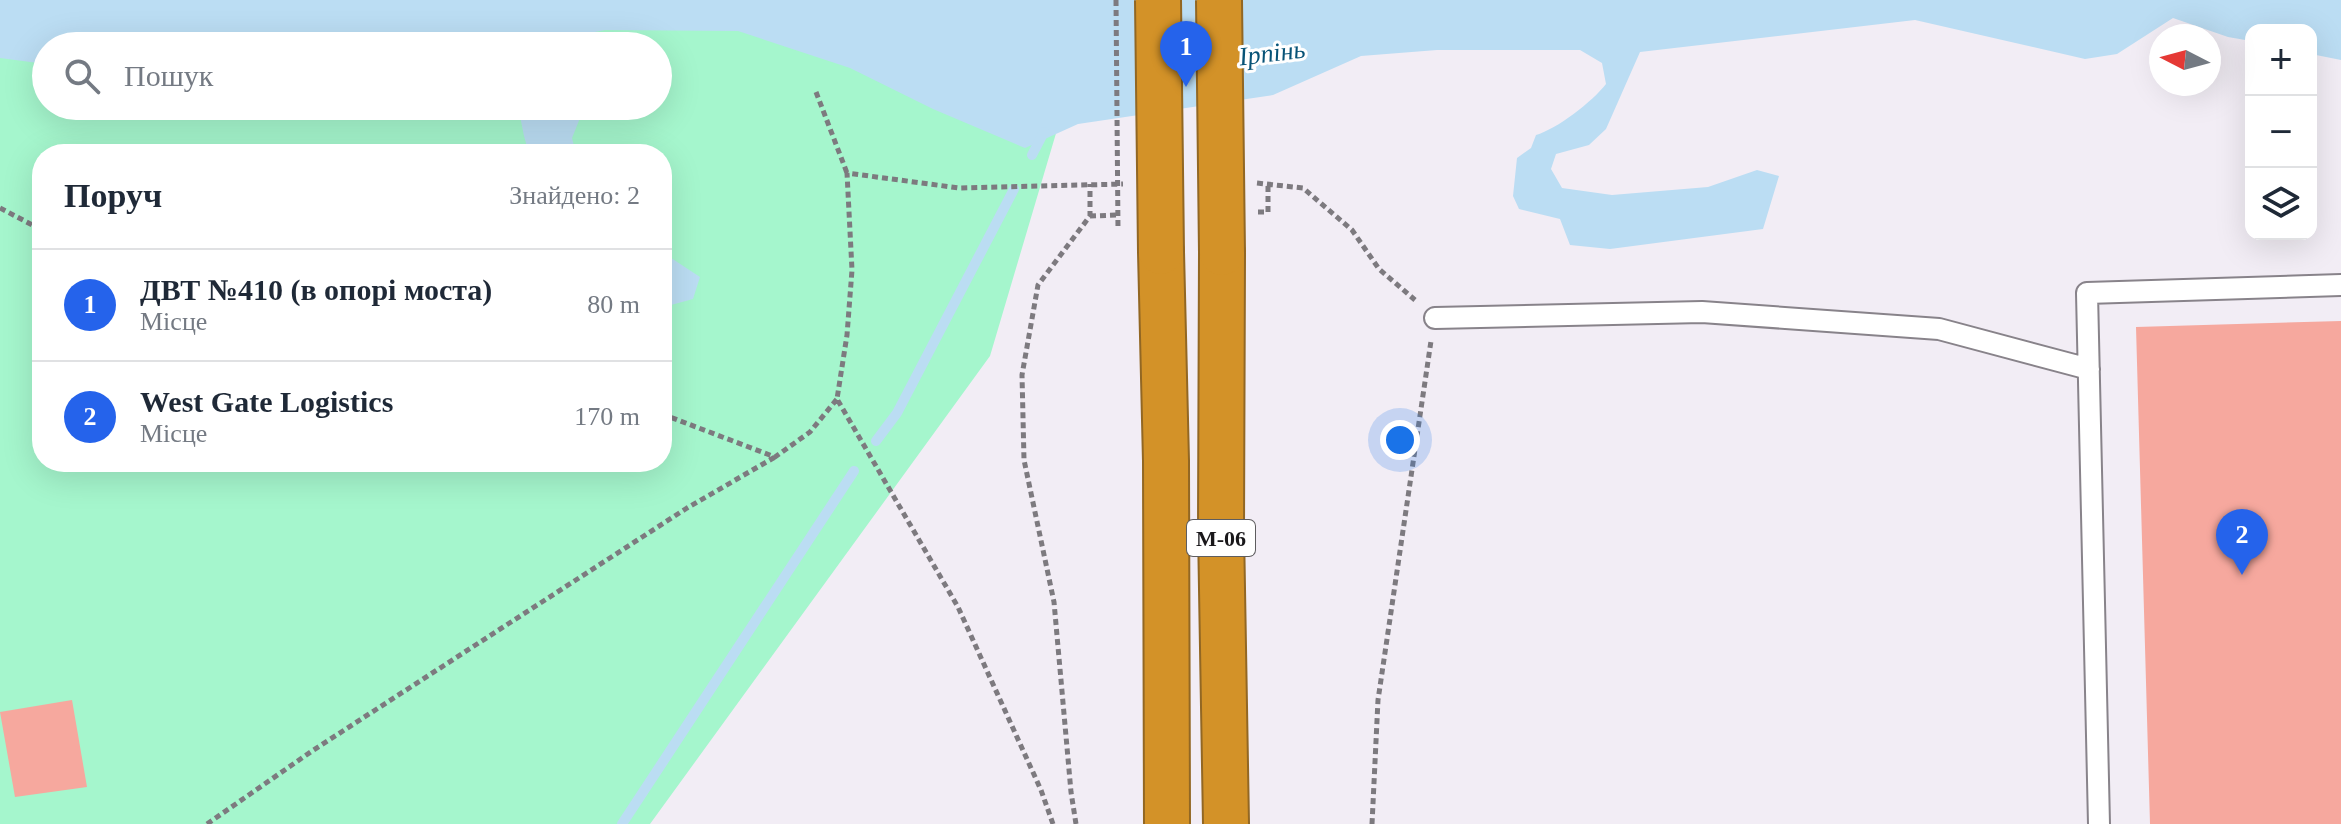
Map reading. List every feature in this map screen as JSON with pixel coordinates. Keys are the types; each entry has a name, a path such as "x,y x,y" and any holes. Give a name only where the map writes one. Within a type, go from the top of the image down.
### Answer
{"highway":[{"name":"М-06","path":"1158,0 1166,461 1167,824"},
{"name":"М-06","path":"1219,0 1221,530 1226,824"}],"lane":[{"path":"2099,824 2087,293 2341,285"},
{"path":"1435,318 1702,312 1939,329 2089,369"}],"path":[{"path":"1116,0 1118,229"},
{"path":"816,92 847,173"},
{"path":"1268,182 1268,212"},
{"path":"1076,824 1054,602 1024,460 1022,375 1038,285 1090,216 1090,184"},
{"path":"0,208 32,225"},
{"path":"1090,216 1117,215"},
{"path":"207,824 312,751 687,508 775,457 810,432 837,399"},
{"path":"672,418 775,457"}],"green space":[{"path":"0,0 1111,0 1073,76 990,356 650,824 0,824"}],"water":[{"name":"Ірпінь","path":"0,0 2341,0 2341,60 2317,55 2317,24 2245,24 2245,40 2221,35 2221,24 2190,24 2173,18 2164,24 2149,24 2149,33 2117,54 2085,59 1915,20 1640,52 1606,129 1589,145 1556,154 1551,169 1562,188 1612,195 1708,187 1757,170 1779,176 1763,229 1610,249 1570,245 1560,219 1519,209 1513,196 1517,158 1531,148 1536,135 1574,114 1606,84 1602,63 1580,50 1437,50 1361,56 1273,95 1078,124 1025,148 933,109 850,68 738,31 32,32 32,62 0,58"},
{"path":"521,120 579,120 572,138 574,144 526,144"},
{"path":"672,259 700,277 693,299 672,305"}],"building":[{"path":"2341,321 2341,824 2150,824 2136,327"},
{"path":"72,700 87,787 15,797 0,712"}],"waterway":[{"path":"1032,155 1044,132"},
{"path":"876,441 897,413 1014,189"},
{"path":"622,824 854,471"}],"place":[{"name":"ДВТ №410 (в опорі моста)","path":"1186,87"},
{"name":"West Gate Logistics","path":"2242,575"}]}
